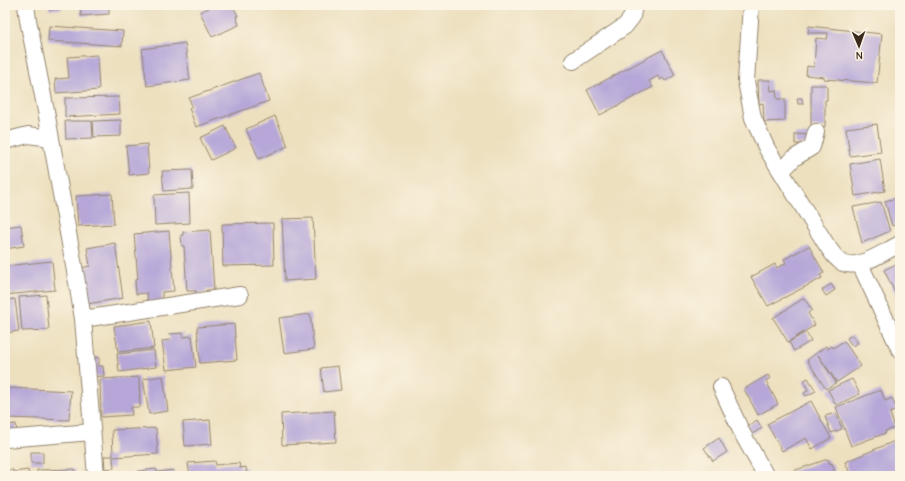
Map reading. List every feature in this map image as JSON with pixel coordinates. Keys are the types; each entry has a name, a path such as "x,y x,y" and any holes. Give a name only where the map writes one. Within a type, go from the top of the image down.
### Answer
{"street":[{"path":"26,5 83,319 96,476"},
{"path":"573,61 625,26 632,17 634,5"},
{"path":"750,5 746,81 753,118 767,150 834,256 843,263 860,264 900,244"},
{"path":"781,172 794,158 812,147 816,132"},
{"path":"5,141 28,136 51,138"},
{"path":"860,264 900,350"},
{"path":"83,319 240,295"},
{"path":"721,387 742,433 766,476"},
{"path":"5,439 92,432"}],"building":[{"path":"49,5 62,5 62,9 49,10"},
{"path":"80,5 109,5 109,14 81,16"},
{"path":"215,5 227,5 229,8 233,6 238,16 236,16 239,25 212,37 200,12"},
{"path":"49,26 123,31 122,46 48,41"},
{"path":"809,26 882,34 877,83 824,79 824,77 806,75 807,66 814,67 816,38 827,39 828,33 808,33"},
{"path":"185,43 190,80 147,86 142,49"},
{"path":"662,50 675,75 665,81 663,78 660,80 658,76 649,81 653,87 600,115 587,90"},
{"path":"97,55 99,90 56,93 55,79 69,78 67,57"},
{"path":"259,73 269,101 196,127 189,108 192,106 189,98"},
{"path":"758,80 770,80 771,91 776,90 777,99 785,99 785,121 764,122 763,103 759,104"},
{"path":"811,85 827,85 827,100 825,100 825,127 811,127"},
{"path":"119,97 120,114 65,117 65,98"},
{"path":"797,98 802,98 803,104 798,104"},
{"path":"275,116 288,146 259,159 246,129"},
{"path":"121,120 121,136 94,137 93,121"},
{"path":"65,121 92,121 93,138 66,139"},
{"path":"877,124 881,152 850,156 846,128"},
{"path":"225,126 236,148 211,160 200,138"},
{"path":"795,134 809,135 809,144 795,144"},
{"path":"147,144 149,173 129,175 126,146"},
{"path":"880,159 885,191 855,196 850,164"},
{"path":"192,170 193,189 164,191 162,171"},
{"path":"189,193 190,223 155,225 154,195"},
{"path":"112,194 114,224 78,226 76,196"},
{"path":"896,198 900,210 900,223 892,226 885,201"},
{"path":"881,202 890,231 862,243 853,207"},
{"path":"313,218 316,279 285,281 282,219"},
{"path":"273,223 274,265 223,266 222,224"},
{"path":"21,225 24,246 5,249 5,227"},
{"path":"210,230 214,290 206,290 206,293 196,294 196,291 187,291 184,246 182,246 181,235 183,235 183,232"},
{"path":"169,231 174,291 162,292 162,302 148,303 147,293 136,294 135,280 138,279 134,234"},
{"path":"115,243 123,298 87,304 81,268 90,266 87,248"},
{"path":"809,246 824,273 820,275 822,278 768,306 751,277 775,264 777,268 786,263 784,259"},
{"path":"52,261 55,290 5,295 5,266"},
{"path":"900,262 900,298 898,299 884,270"},
{"path":"831,284 835,290 826,296 822,290"},
{"path":"46,295 49,330 22,331 19,297"},
{"path":"804,298 812,310 808,313 815,325 788,342 773,318"},
{"path":"15,299 19,331 5,333 5,300"},
{"path":"310,314 314,349 284,353 279,318"},
{"path":"151,321 154,348 118,352 114,326"},
{"path":"234,324 237,360 200,363 197,327"},
{"path":"806,332 811,341 794,351 789,342"},
{"path":"183,333 183,337 192,336 196,367 166,370 162,341 170,340 169,334"},
{"path":"852,335 858,343 852,346 847,338"},
{"path":"844,341 861,366 837,382 818,355 836,383 826,389 807,360 826,346 828,349 832,346 833,348"},
{"path":"154,350 156,367 119,372 117,354"},
{"path":"99,357 99,366 103,366 104,376 91,377 90,358"},
{"path":"338,366 341,390 324,392 321,368"},
{"path":"768,375 770,378 766,381 778,404 758,415 744,389"},
{"path":"163,376 168,411 149,414 143,379"},
{"path":"139,377 140,407 131,407 132,415 101,417 100,379"},
{"path":"808,378 816,391 806,396 804,393 808,390 803,381"},
{"path":"852,379 860,394 836,405 828,390"},
{"path":"8,388 71,391 69,420 7,418"},
{"path":"881,390 885,401 892,398 897,410 890,413 895,428 885,431 886,433 851,446 836,407"},
{"path":"811,401 831,438 812,449 806,438 782,451 767,424"},
{"path":"334,411 336,442 282,445 281,414"},
{"path":"836,413 842,429 831,433 825,416"},
{"path":"210,420 212,444 185,446 183,422"},
{"path":"757,420 762,428 752,434 747,426"},
{"path":"16,424 17,433 6,433 5,425"},
{"path":"156,428 158,454 113,457 114,468 105,469 104,456 113,456 112,430"},
{"path":"719,438 727,452 713,461 704,448"},
{"path":"897,440 900,447 900,471 888,476 851,476 845,462"},
{"path":"31,452 43,452 43,463 31,463"},
{"path":"828,459 830,464 832,463 836,476 792,476 790,472"},
{"path":"215,461 216,465 239,463 240,468 246,467 247,476 190,476 188,463"},
{"path":"75,469 75,476 37,476 37,470"},
{"path":"156,469 157,472 174,470 175,476 139,476 138,471"},
{"path":"5,470 13,470 13,472 28,470 29,476 5,476"}]}
